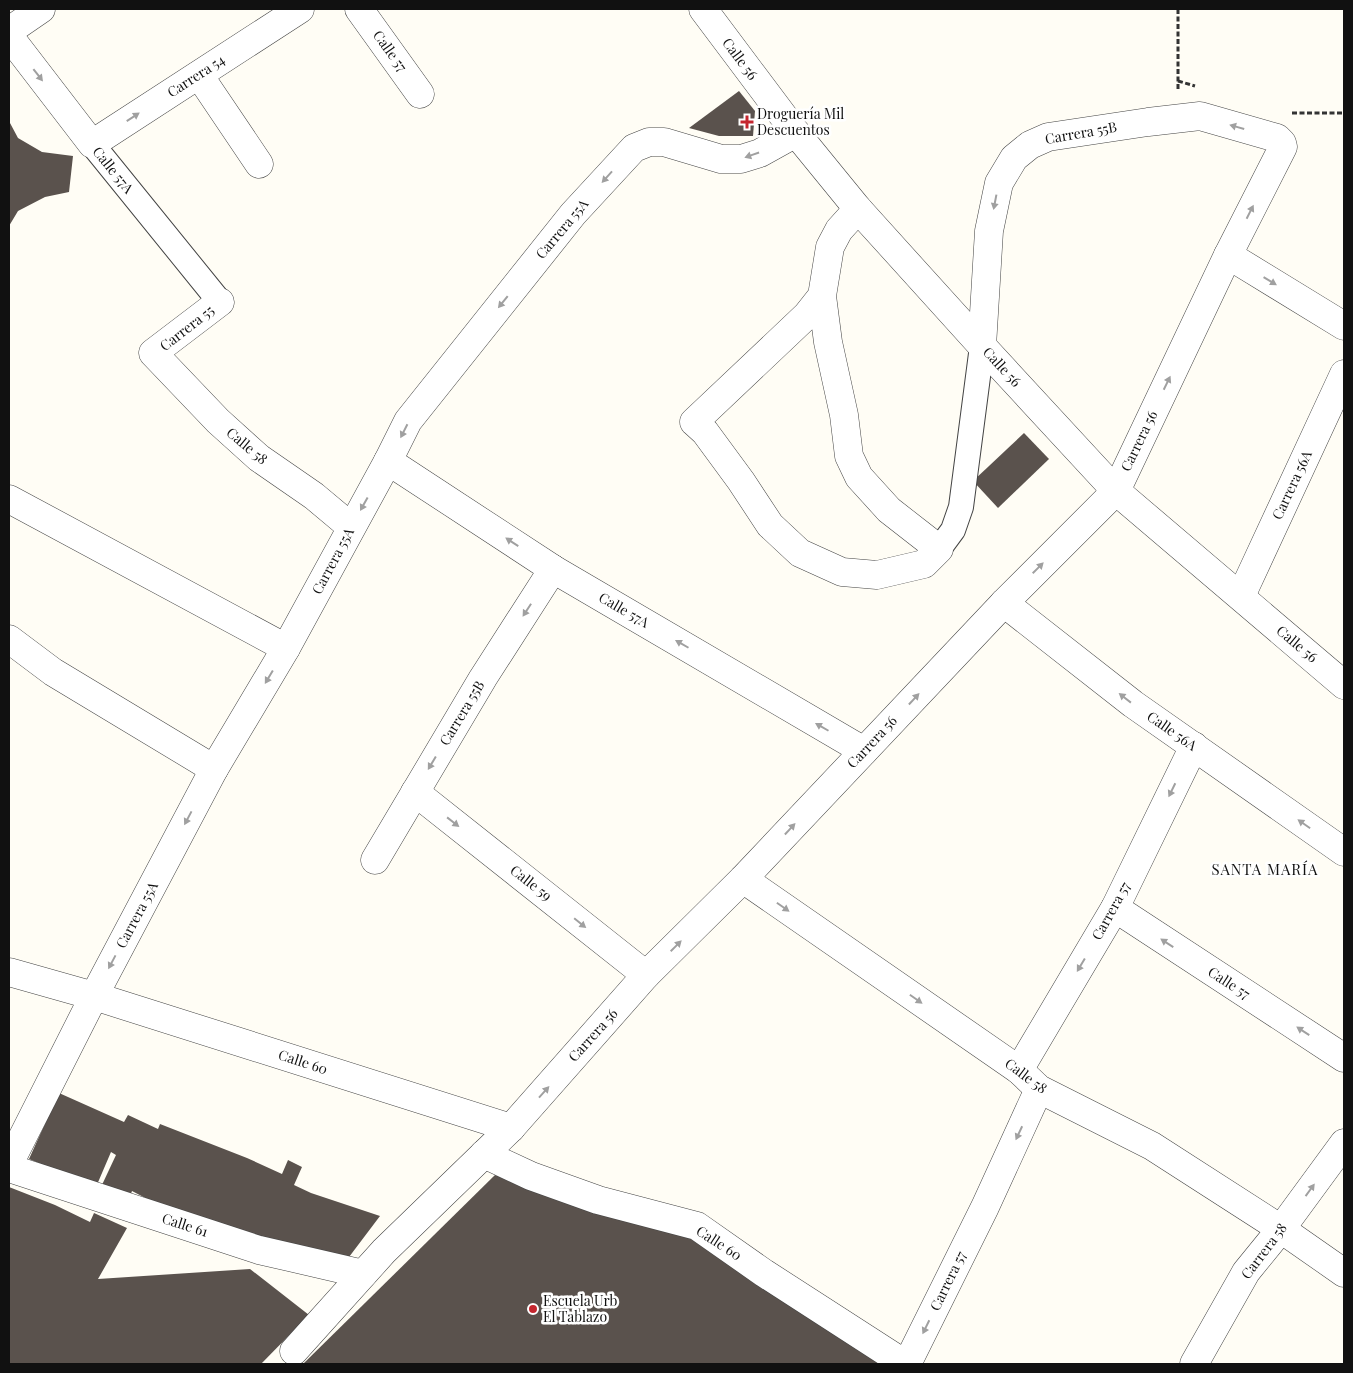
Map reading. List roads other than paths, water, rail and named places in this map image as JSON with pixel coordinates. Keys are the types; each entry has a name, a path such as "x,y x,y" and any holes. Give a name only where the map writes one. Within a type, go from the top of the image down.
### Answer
{"street":[{"path":"9,30 41,9"},
{"name":"Carrera 54","path":"92,144 300,9"},
{"name":"Calle 57","path":"359,9 420,94"},
{"name":"Calle 56","path":"703,9 796,133 858,209 1116,490 1344,684"},
{"name":"Calle 57A","path":"9,36 92,144 220,302"},
{"path":"198,75 259,164"},
{"name":"Carrera 55B","path":"982,346 989,231 999,182 1014,158 1030,145 1048,137 1200,116 1277,138 1282,143"},
{"name":"Carrera 55A","path":"9,1164 94,996 214,769 286,648 408,421 573,214 634,148 649,142 664,142 721,159 741,159 760,152 796,133"},
{"name":"Carrera 56","path":"294,1351 384,1251 511,1128 646,976 743,879 1004,603 1116,490 1228,255 1283,147 1282,143"},
{"path":"858,209 839,230 830,247 822,296 828,342 844,415 849,456 859,477 889,510 939,549"},
{"path":"1228,255 1344,326"},
{"path":"822,296 807,315 694,422 705,432 770,525 800,552 842,572 877,575 924,564 939,549 953,530 961,506 982,346"},
{"name":"Carrera 55","path":"153,354 220,302"},
{"name":"Calle 58","path":"153,354 218,421 259,458 314,496 351,527"},
{"name":"Carrera 56A","path":"1241,596 1344,374"},
{"name":"Calle 57A","path":"388,461 553,569 864,751"},
{"path":"9,499 286,648"},
{"name":"Carrera 55B","path":"375,860 483,678 553,569"},
{"name":"Calle 56A","path":"1004,603 1133,704 1344,852"},
{"path":"9,639 53,672 214,769"},
{"name":"Carrera 57","path":"1019,1070 1114,908 1194,746"},
{"name":"Calle 59","path":"415,792 646,976"},
{"name":"Calle 58","path":"743,879 1019,1070 1040,1089 1152,1146 1281,1229 1344,1274"},
{"name":"Calle 57","path":"1114,908 1344,1058"},
{"name":"Calle 60","path":"9,972 94,996 511,1128"},
{"name":"Carrera 57","path":"906,1364 985,1206 1040,1089"},
{"name":"Carrera 58","path":"1194,1364 1246,1272 1281,1229 1344,1143"},
{"name":"Calle 60","path":"484,1154 531,1176 598,1200 697,1226 764,1273 906,1364"},
{"name":"Calle 61","path":"9,1168 259,1250 363,1274"}],"place":[{"name":"Droguería Mil Descuentos","path":"747,122"},
{"name":"Escuela Urb El Tablazo","path":"533,1309"}],"district":[{"name":"SANTA MARÍA","path":"1265,870"}]}
